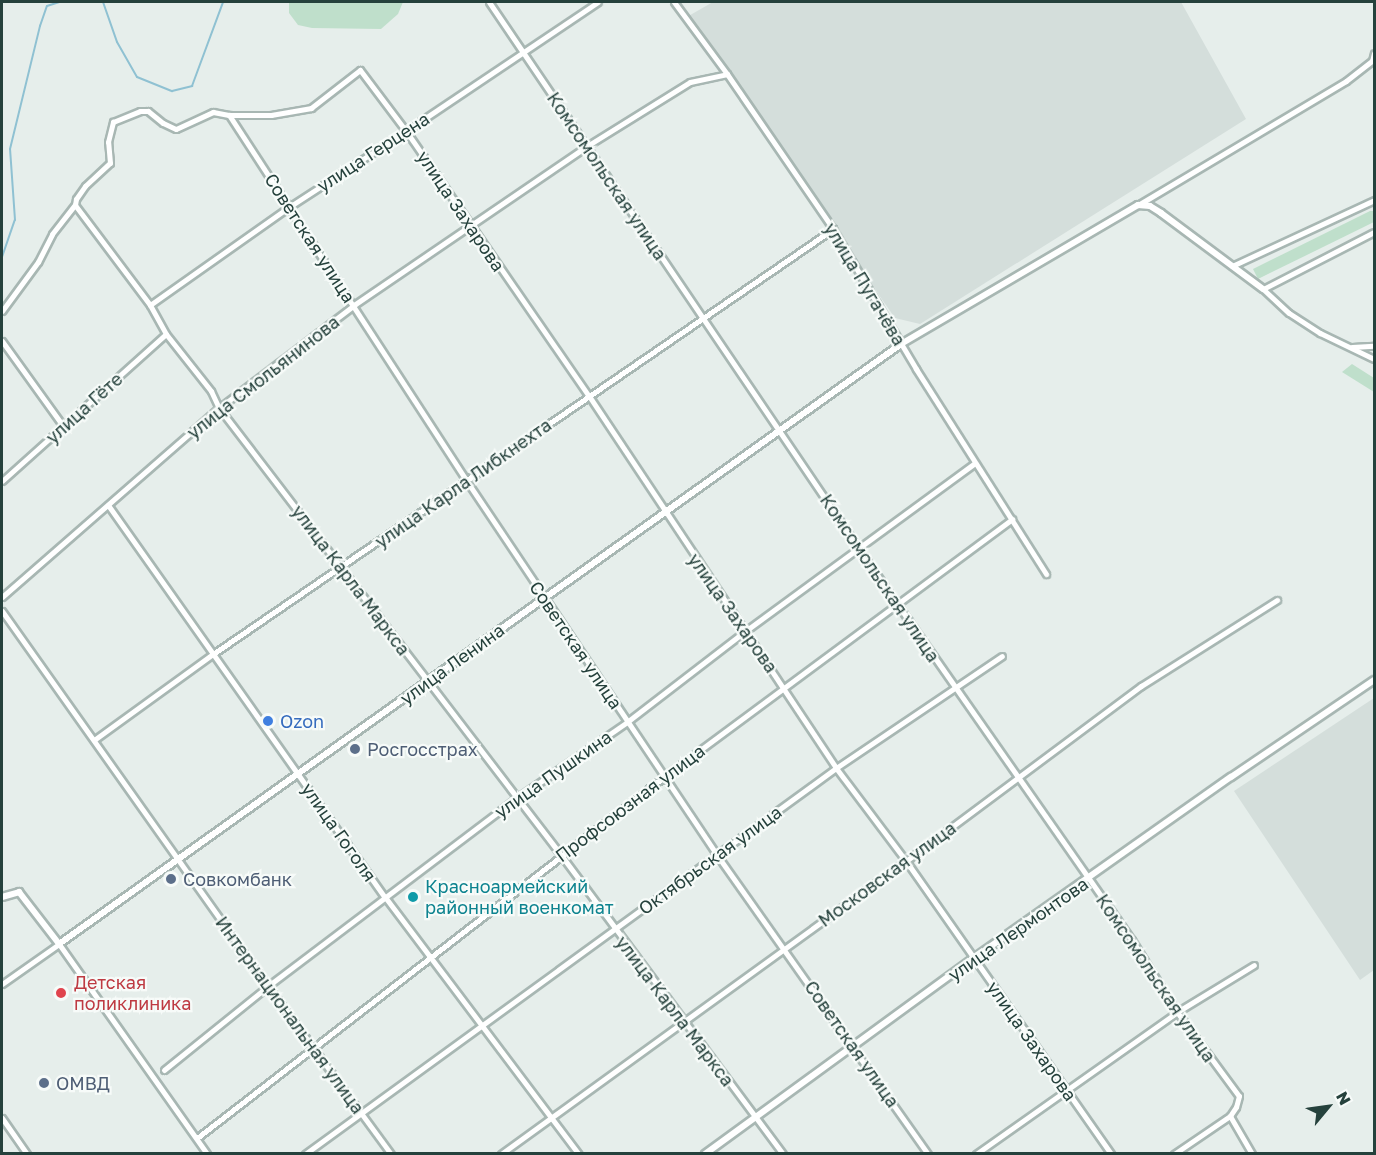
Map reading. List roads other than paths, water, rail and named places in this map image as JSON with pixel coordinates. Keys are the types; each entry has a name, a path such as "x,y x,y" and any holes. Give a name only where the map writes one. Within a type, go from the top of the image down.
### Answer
{"street":[{"name":"Комсомольская улица","path":"489,2 859,549 1132,940 1177,1012 1239,1096 1230,1116"},
{"name":"улица Герцена","path":"150,305 289,207 598,2"},
{"name":"улица Пугачёва","path":"674,2 727,74 833,230 975,464 1046,574"},
{"path":"1138,205 1346,81 1373,63 1374,53"},
{"name":"улица Захарова","path":"229,115 271,115 311,108 360,69 406,131 589,396 744,632 785,687 836,768 906,861 1111,1154"},
{"name":"улица Смольянинова","path":"2,597 219,408 354,305 587,146 690,82 727,74"},
{"path":"2,311 38,262 52,234 75,205 84,186 110,163 108,142 113,122 140,111 148,111 163,123 176,129 213,112 229,115"},
{"name":"Советская улица","path":"229,115 466,480 627,722 717,855 928,1154"},
{"path":"1232,266 1374,200"},
{"name":"улица Карла Маркса","path":"75,205 150,305 166,334 211,392 219,408 561,855 614,930 783,1154"},
{"path":"1138,205 1150,206 1161,213 1263,289 1289,313 1320,333 1374,359"},
{"name":"улица Ленина","path":"2,984 901,344 1138,205"},
{"name":"улица Карла Либкнехта","path":"94,740 213,654 833,230"},
{"path":"1263,289 1374,232"},
{"name":"улица Гёте","path":"2,481 166,334"},
{"path":"2,341 63,426"},
{"path":"1351,346 1374,346"},
{"name":"улица Пушкина","path":"164,1070 268,986 517,798 627,722 744,632 975,464"},
{"name":"улица Гоголя","path":"108,505 385,897 579,1154"},
{"name":"Профсоюзная улица","path":"197,1138 665,776 1012,519"},
{"name":"Московская улица","path":"501,1154 784,947 906,861 1141,686 1277,600"},
{"name":"Интернациональная улица","path":"2,611 177,859 391,1154"},
{"name":"Октябрьская улица","path":"305,1154 836,768 1002,656"},
{"name":"улица Лермонтова","path":"705,1154 854,1048 974,958 1374,680"},
{"path":"2,897 19,892 59,944 207,1154"},
{"path":"976,1154 1177,1012 1254,965"},
{"path":"1174,1154 1230,1116 1252,1154"},
{"path":"2,1118 27,1154"}],"waterway":[{"path":"2,257 15,220 10,149 40,26 47,6 59,2"},
{"path":"103,2 117,42 137,77 172,91 192,86 223,2"}],"place":[{"name":"Ozon","path":"268,721"},
{"name":"Росгосстрах","path":"355,749"},
{"name":"Совкомбанк","path":"171,879"},
{"name":"Красноармейский районный военкомат","path":"413,897"},
{"name":"Детская поликлиника","path":"61,993"},
{"name":"ОМВД","path":"44,1083"}]}
